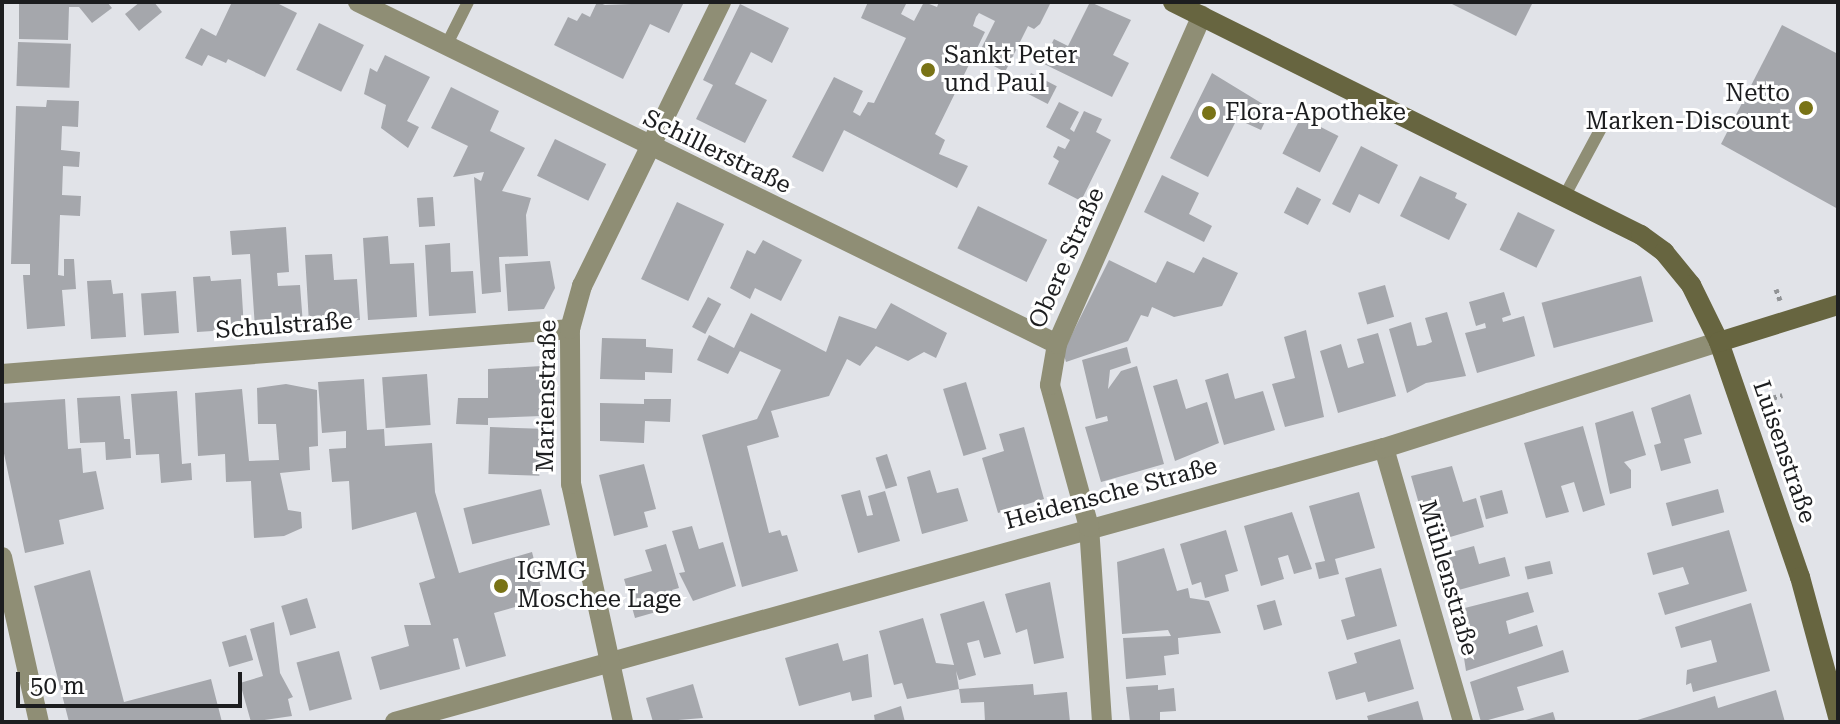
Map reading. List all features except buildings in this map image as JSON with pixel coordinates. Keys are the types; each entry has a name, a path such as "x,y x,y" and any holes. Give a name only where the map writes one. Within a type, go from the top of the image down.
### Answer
{"main road":[{"name":"Luisenstraße","path":"1173,2 1564,197 1664,252 1691,285 1719,342 1800,577 1838,717"},
{"name":"Heidensche Straße","path":"1719,342 1838,305"}],"street":[{"name":"Schillerstraße","path":"358,2 648,148 1057,344"},
{"name":"Marienstraße","path":"623,722 613,661 571,484 570,329 582,286 721,2"},
{"name":"Obere Straße","path":"1102,722 1089,527 1050,385 1057,344 1202,16"},
{"name":"Schulstraße","path":"2,374 570,329"},
{"name":"Heidensche Straße","path":"395,722 1089,527 1384,448 1719,342"},
{"name":"Mühlenstraße","path":"1384,448 1463,722"},
{"path":"2,557 39,722"}],"lane":[{"path":"446,46 468,2"},
{"path":"1564,197 1606,119"}],"place":[{"name":"Sankt Peter und Paul","path":"928,70"},
{"name":"Netto Marken-Discount","path":"1806,108"},
{"name":"Flora-Apotheke","path":"1209,113"},
{"name":"IGMG Moschee Lage","path":"501,586"}]}
